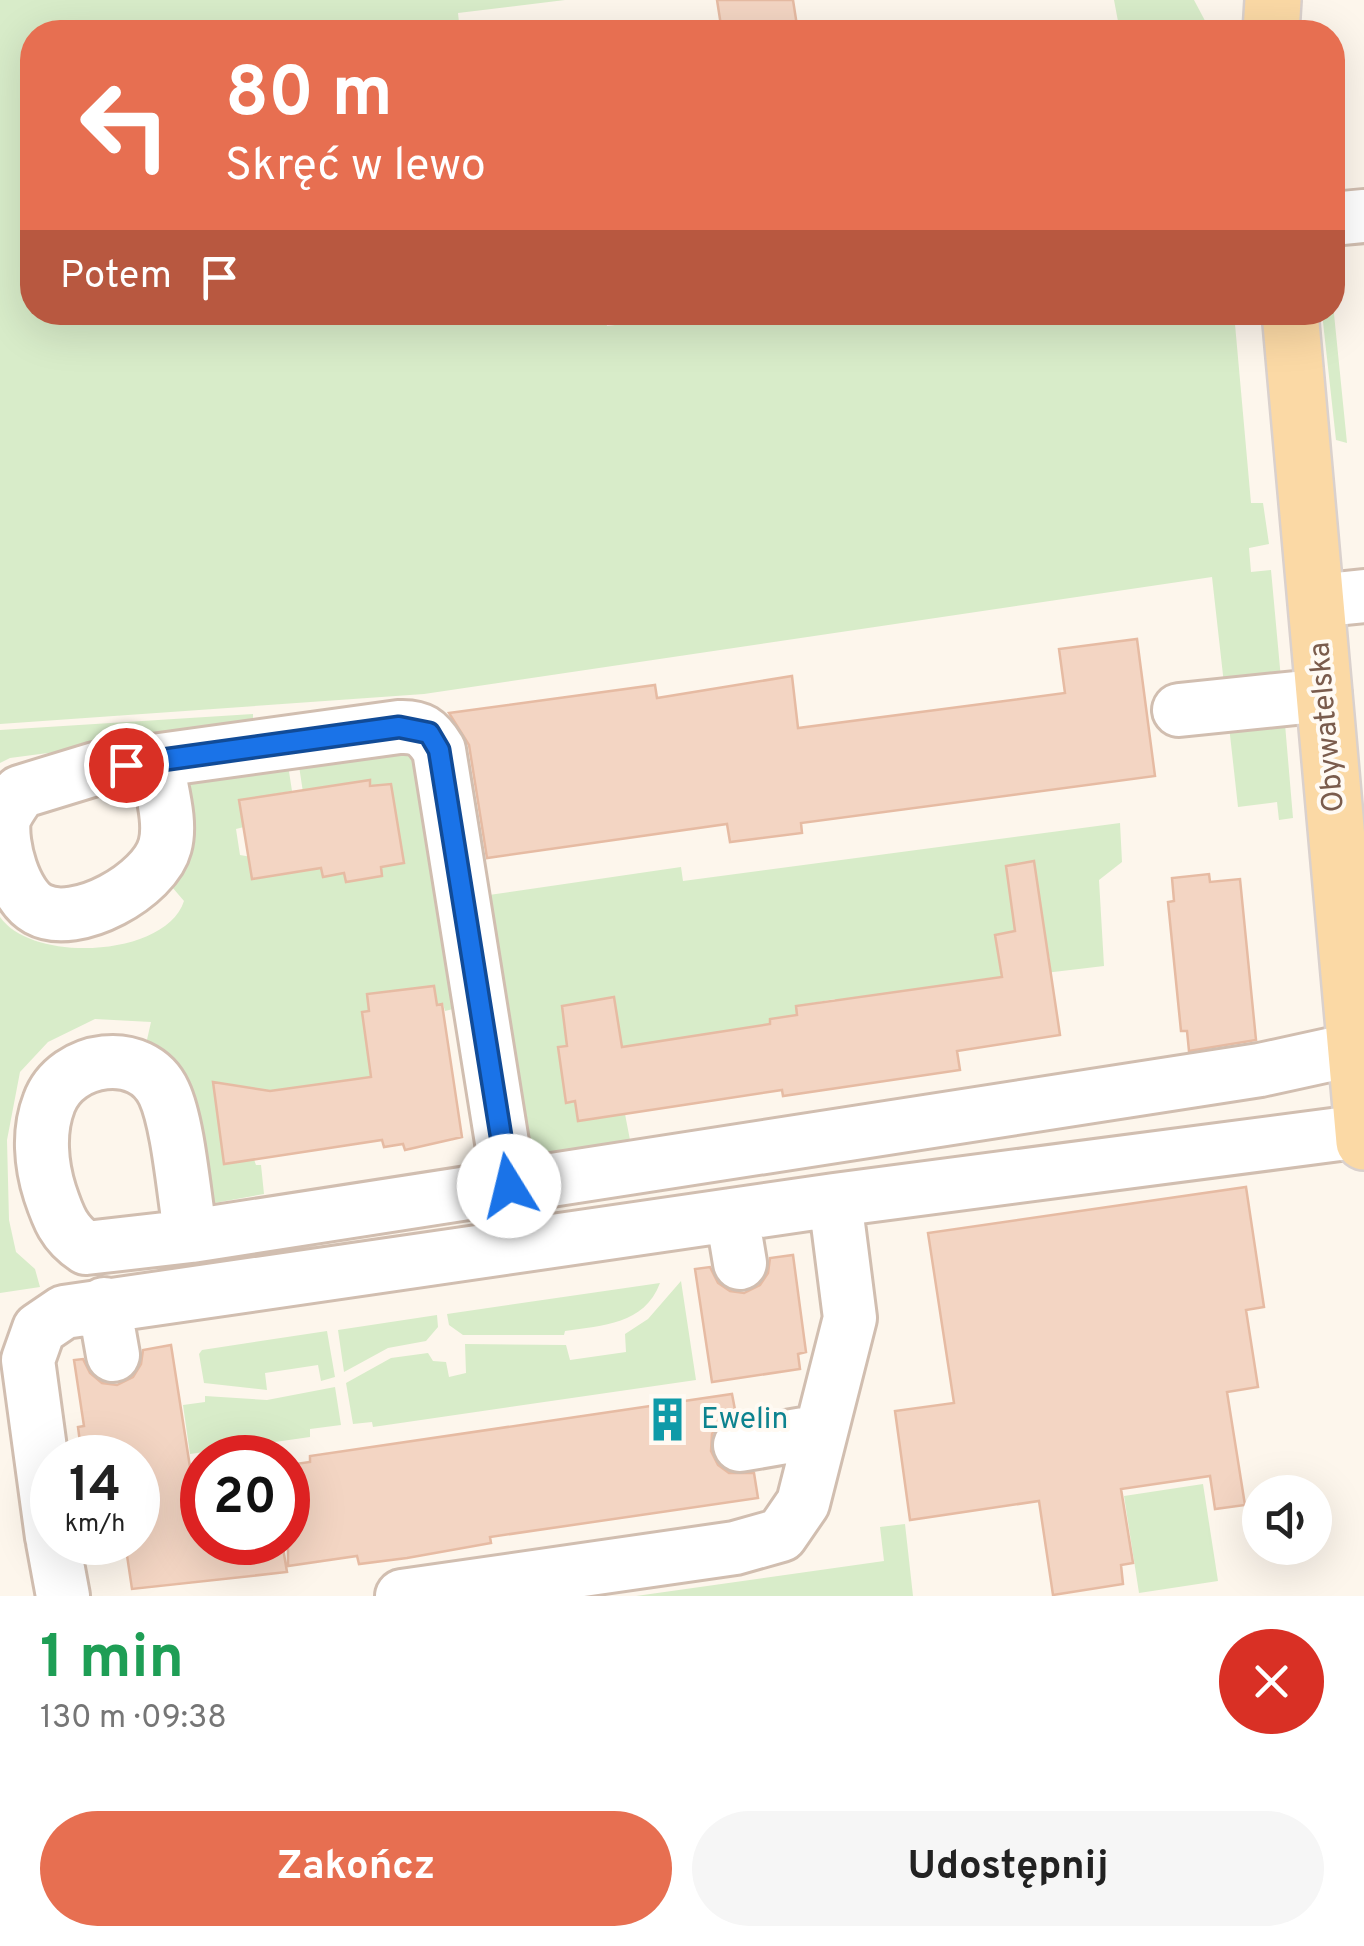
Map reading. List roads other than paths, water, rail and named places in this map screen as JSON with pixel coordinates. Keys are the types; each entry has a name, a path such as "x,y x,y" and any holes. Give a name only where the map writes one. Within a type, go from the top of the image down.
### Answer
{"main road":[{"name":"Obywatelska","path":"1292,325 1340,599 1325,694 1364,1142"}],"lane":[{"path":"1179,710 1325,694"},
{"path":"157,760 399,727 429,733 439,750 509,1186"},
{"path":"191,1236 1260,1070 1356,1050"},
{"path":"38,1435 29,1387 29,1349 39,1329 54,1316 104,1304 736,1239 835,1200 987,1202 1363,1131"},
{"path":"402,1596 735,1548 781,1535 803,1504 850,1318 835,1200"},
{"path":"104,1304 113,1355"},
{"path":"740,1445 821,1431"},
{"path":"60,1565 63,1596"}],"place":[{"name":"Ewelin","path":"668,1420"}]}
